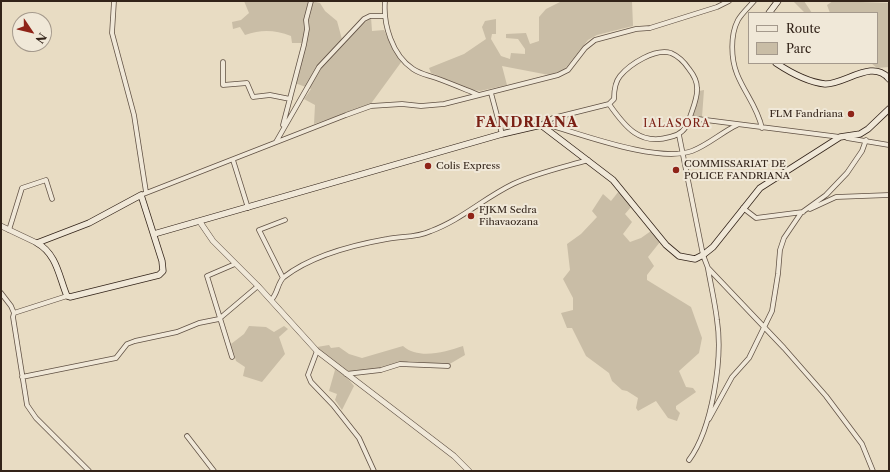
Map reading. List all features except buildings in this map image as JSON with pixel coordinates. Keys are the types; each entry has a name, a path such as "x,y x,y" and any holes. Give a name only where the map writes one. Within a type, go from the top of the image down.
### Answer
{"main road":[{"path":"771,12 778,1"},
{"path":"778,64 791,73 826,84 842,82 855,74 872,71 882,72 888,77"},
{"path":"154,234 502,134 541,125 589,160 613,180 666,245 679,256 695,258 703,255 713,247 760,188 840,137 860,134 868,129 889,109"},
{"path":"144,194 163,266 159,275 70,297 67,296 54,260 44,247 37,243 89,223 144,194"}],"street":[{"path":"114,1 112,33 134,115 144,194 371,106 402,104 421,106 444,104 492,93 564,73 574,64 585,48 595,40 636,29 650,28 717,7 729,1"},
{"path":"282,129 304,45 307,29 306,20 311,1"},
{"path":"385,1 384,16 393,43 409,66 419,73 480,96"},
{"path":"754,1 737,23 732,45 737,74 755,106 762,128"},
{"path":"276,142 282,129 327,56 364,19 370,16 384,16"},
{"path":"541,125 553,118 609,104 614,99 614,90 620,76 631,66 644,58 659,53 671,53 684,62 692,72 697,86 696,101 690,118 679,135 653,140 642,138 620,120 609,104"},
{"path":"223,62 223,85 247,83 253,96 270,95 290,99"},
{"path":"492,93 502,134"},
{"path":"690,118 866,140 889,145"},
{"path":"541,125 550,125 629,148 664,153 684,153 693,150 737,125"},
{"path":"679,135 684,153 703,255 708,268 718,322 715,378 708,419"},
{"path":"689,460 696,451 708,419 732,377 749,358 765,328 772,311 780,250 784,238 801,213 826,195 847,173 862,151 866,140"},
{"path":"232,160 248,208"},
{"path":"271,300 275,297 283,278 302,266 328,254 388,238 413,237 430,232 447,225 478,204 514,183 589,160"},
{"path":"9,230 22,188 46,180 52,199"},
{"path":"743,208 756,218 801,213 836,197 889,195"},
{"path":"283,278 258,230 285,220"},
{"path":"200,222 214,241 258,286 317,351 345,374 454,456 469,471"},
{"path":"1,226 37,243"},
{"path":"232,358 207,276 235,264"},
{"path":"708,268 765,328 826,396 862,444 873,471"},
{"path":"22,377 116,358 127,344 177,332 219,319 258,286"},
{"path":"1,293 11,306 14,313 13,317 27,405 89,471"},
{"path":"14,313 67,296"},
{"path":"317,351 308,375 311,382 333,405 359,438 374,471"},
{"path":"345,374 381,370 400,364 448,366"},
{"path":"187,436 214,471"}],"green space":[{"path":"244,1 311,1 320,3 325,11 337,21 343,43 371,17 372,31 384,30 392,47 402,61 370,105 314,124 315,105 304,99 311,89 295,83 305,43 292,43 291,36 279,32 263,31 245,35 240,27 233,29 232,22 241,20 249,13"},
{"path":"562,1 632,1 633,26 597,35 588,40 564,70 549,75 502,66 507,85 480,91 473,90 431,73 429,68 464,54 486,39 482,27 485,21 496,19 496,34 492,34 491,39 501,56 510,59 511,53 525,54 525,49 518,39 506,38 506,34 526,33 530,44 539,41 539,17 546,9"},
{"path":"793,1 804,1 811,12 804,12"},
{"path":"833,1 889,3 889,67 877,68 872,64 878,64 878,12 830,12 827,5"},
{"path":"704,90 702,117 692,115 699,91"},
{"path":"619,191 631,207 625,214 632,222 623,234 630,242 641,238 651,231 660,242 648,257 654,266 647,275 647,280 691,307 702,338 699,353 679,371 686,387 693,388 696,392 676,406 676,409 680,413 677,421 668,418 656,401 638,411 636,408 638,398 627,391 622,390 612,381 609,373 586,356 572,328 567,328 561,313 573,310 573,298 563,279 570,270 567,244 581,234 597,217 592,211 603,194 611,201"},
{"path":"249,326 266,327 274,332 284,326 288,329 279,337 285,354 262,382 243,376 245,367 236,361 231,344 244,334"},
{"path":"329,345 331,348 339,347 349,354 362,358 403,346 417,353 432,354 463,346 465,355 448,365 409,361 387,369 345,375 354,386 342,410 335,400 337,394 329,391 335,370 317,347"}],"place":[{"name":"FLM Fandriana","path":"851,114"},
{"name":"Colis Express","path":"428,166"},
{"name":"COMMISSARIAT DE POLICE FANDRIANA","path":"676,170"},
{"name":"FJKM Sedra Fihavaozana","path":"471,216"}],"district":[{"name":"FANDRIANA","path":"527,123"},
{"name":"IALASORA","path":"677,124"}]}
